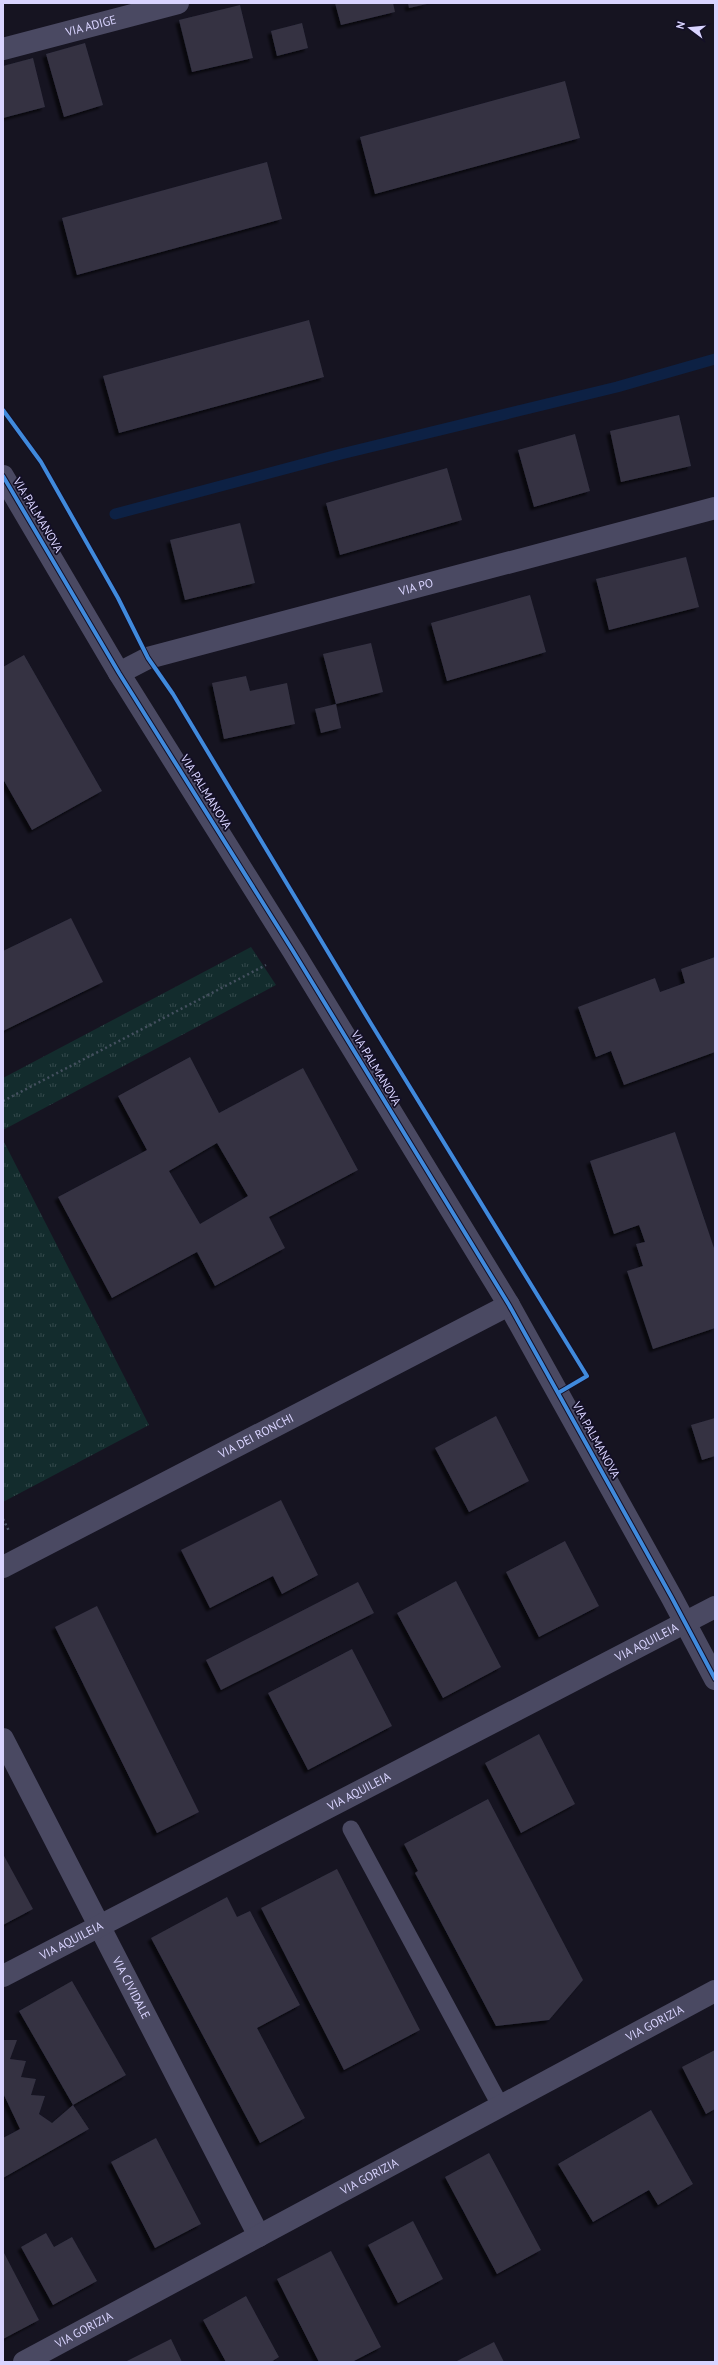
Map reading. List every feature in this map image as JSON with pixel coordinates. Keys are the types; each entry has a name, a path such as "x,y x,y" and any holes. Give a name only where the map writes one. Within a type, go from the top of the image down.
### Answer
{"street":[{"name":"VIA ADIGE","path":"3,49 178,3"},
{"name":"VIA PALMANOVA","path":"3,476 120,673 293,951 509,1306 685,1622 715,1679"},
{"name":"VIA PO","path":"120,673 148,658 715,508"},
{"name":"VIA DEI RONCHI","path":"3,1567 509,1306"},
{"name":"VIA AQUILEIA","path":"3,1976 715,1607"},
{"name":"VIA CIVIDALE","path":"3,1739 259,2236"},
{"name":"VIA GORIZIA","path":"24,2362 500,2105 715,1991"}],"lane":[{"path":"351,1829 500,2105"}],"path":[{"path":"3,1101 293,951"}],"green space":[{"path":"251,947 276,985 3,1130 3,1078"},
{"path":"3,1140 149,1425 3,1502"}],"building":[{"path":"335,3 393,3 395,12 341,25"},
{"path":"408,3 427,3 427,4 409,8"},
{"path":"240,5 253,58 192,72 179,20"},
{"path":"302,23 308,48 277,56 271,31"},
{"path":"85,43 103,105 64,117 46,54"},
{"path":"33,58 45,107 3,118 3,66"},
{"path":"565,81 580,138 375,194 360,137"},
{"path":"267,162 282,219 77,275 62,218"},
{"path":"309,320 324,377 119,433 103,376"},
{"path":"679,415 691,466 621,482 610,431"},
{"path":"575,434 590,491 534,507 518,450"},
{"path":"447,468 462,520 340,555 326,503"},
{"path":"240,523 255,583 185,600 170,540"},
{"path":"686,557 699,607 609,630 596,579"},
{"path":"530,595 546,652 447,681 431,623"},
{"path":"371,643 383,692 336,704 323,654"},
{"path":"24,655 102,791 32,830 3,779 3,667"},
{"path":"246,676 250,691 287,683 295,724 224,739 212,683"},
{"path":"336,704 341,728 321,733 315,709"},
{"path":"71,918 103,982 3,1031 3,951"},
{"path":"715,957 715,1052 624,1085 611,1051 596,1057 578,1007 655,978 660,992 685,983 681,969"},
{"path":"190,1057 219,1113 303,1068 358,1170 269,1217 285,1248 215,1286 197,1252 112,1298 58,1197 147,1150 118,1096","holes":["217,1143 248,1196 200,1224 169,1171"]},
{"path":"675,1132 715,1251 715,1328 653,1349 627,1271 643,1266 636,1244 645,1242 639,1225 614,1234 590,1161"},
{"path":"496,1416 529,1481 469,1512 435,1448"},
{"path":"715,1418 715,1456 702,1460 691,1425"},
{"path":"281,1500 318,1575 282,1594 273,1576 210,1608 181,1550"},
{"path":"565,1541 599,1606 539,1637 506,1572"},
{"path":"456,1581 501,1667 443,1698 397,1613"},
{"path":"358,1582 374,1613 221,1690 206,1660"},
{"path":"97,1606 199,1812 157,1833 55,1627"},
{"path":"352,1649 392,1726 308,1770 268,1693"},
{"path":"539,1734 575,1804 521,1833 485,1763"},
{"path":"488,1799 583,1980 549,2020 496,2026 415,1873 418,1871 404,1844"},
{"path":"3,1854 33,1909 3,1925"},
{"path":"337,1869 420,2030 344,2070 261,1908"},
{"path":"227,1897 237,1917 250,1911 300,2005 257,2028 305,2118 260,2143 151,1938"},
{"path":"72,1981 126,2075 73,2105 19,2011"},
{"path":"3,2040 17,2040 10,2059 26,2061 21,2077 36,2079 31,2095 45,2096 39,2114 52,2123 73,2105 89,2129 3,2178 3,2138 20,2129 3,2093"},
{"path":"715,2050 715,2109 706,2114 682,2067"},
{"path":"651,2110 693,2184 658,2205 649,2190 593,2222 558,2164"},
{"path":"156,2138 201,2224 155,2248 111,2162"},
{"path":"489,2153 541,2250 497,2274 445,2177"},
{"path":"413,2221 443,2279 398,2303 368,2245"},
{"path":"46,2233 54,2247 72,2237 97,2281 53,2305 21,2247"},
{"path":"3,2251 39,2320 3,2339"},
{"path":"331,2251 381,2347 352,2362 319,2362 277,2279"},
{"path":"246,2296 279,2357 271,2362 226,2362 203,2320"},
{"path":"171,2339 182,2362 125,2362"},
{"path":"494,2342 504,2362 455,2362"}],"waterway":[{"path":"115,514 341,454 617,387 715,359"}],"cycle path":[{"path":"3,410 41,462 118,598 148,658 173,694 370,1022 587,1376 558,1393"},
{"path":"3,476 119,673 293,951 509,1305 672,1598 715,1679"}]}
